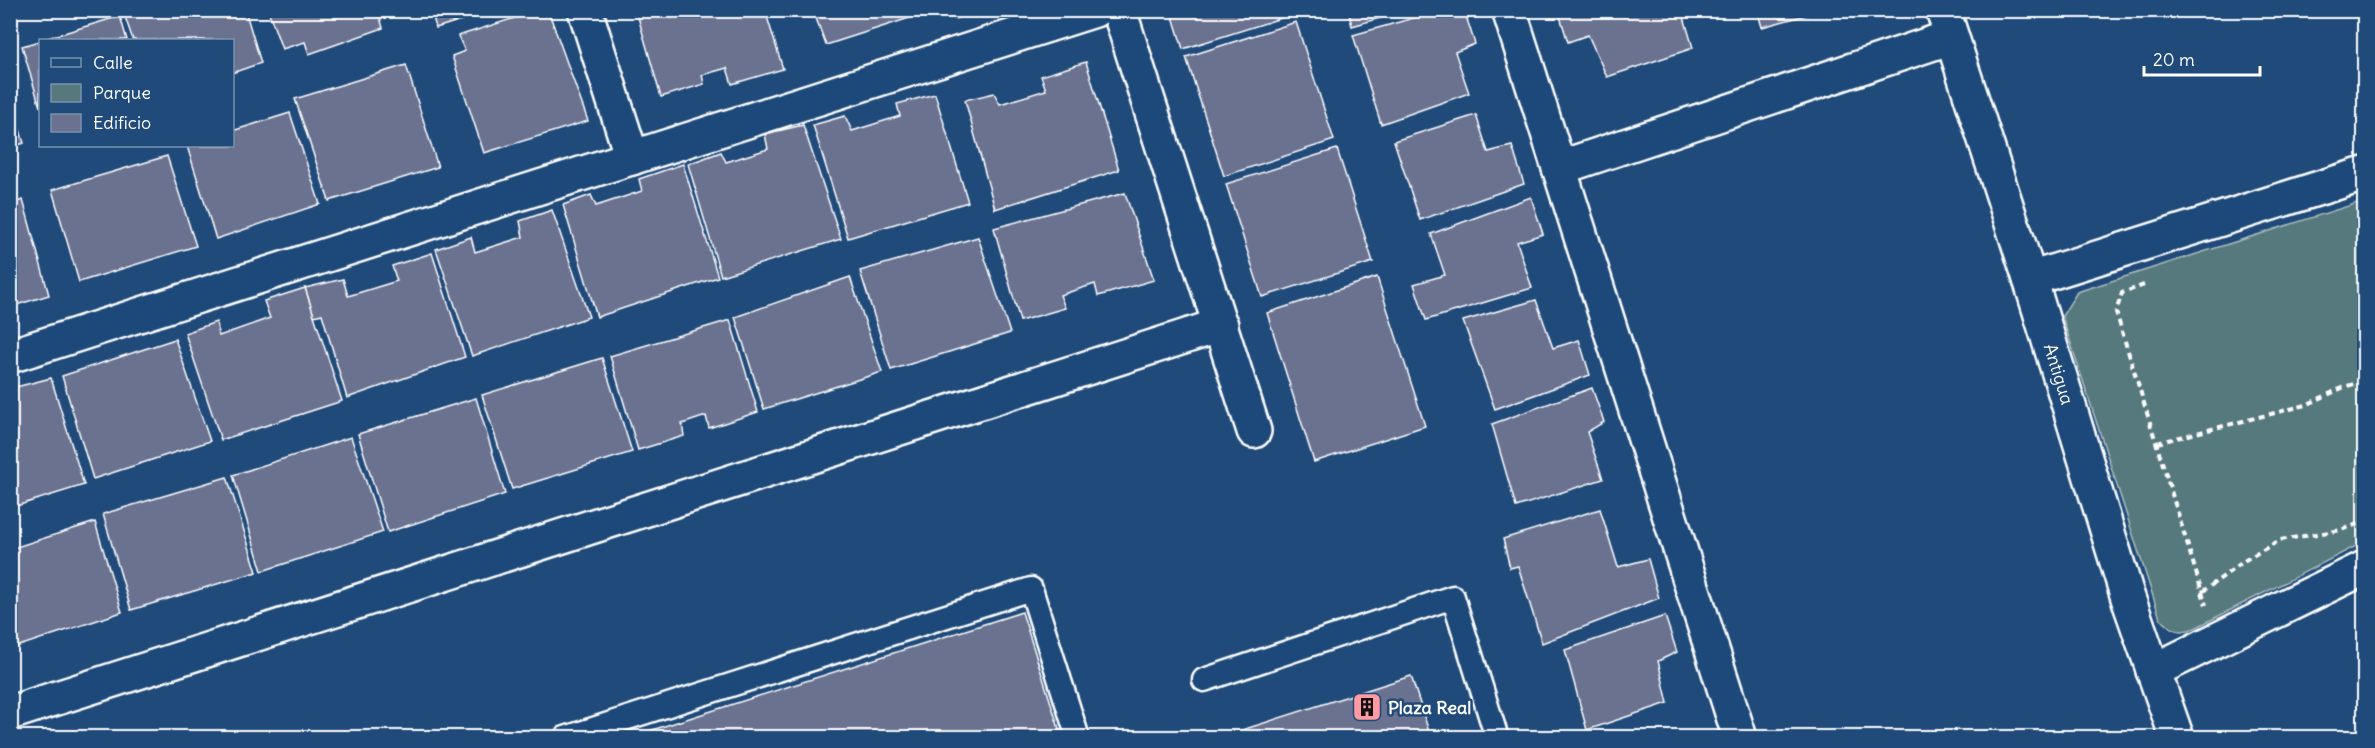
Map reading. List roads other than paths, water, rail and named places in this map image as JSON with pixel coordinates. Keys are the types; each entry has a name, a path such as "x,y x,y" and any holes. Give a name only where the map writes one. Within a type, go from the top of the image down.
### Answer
{"street":[{"path":"585,10 632,158"},
{"path":"10,357 1095,10"},
{"path":"1119,10 1254,431"},
{"path":"1509,10 1740,738"},
{"path":"1559,168 1947,24"},
{"name":"Antigua","path":"1947,24 2030,279 2128,598 2177,738"},
{"path":"2030,279 2364,174"},
{"path":"10,712 1221,325"},
{"path":"2153,671 2364,568"}],"lane":[{"path":"565,738 1031,590 1078,738"},
{"path":"1204,680 1453,597 1497,738"}],"place":[{"name":"Plaza Real","path":"1367,707"}]}
